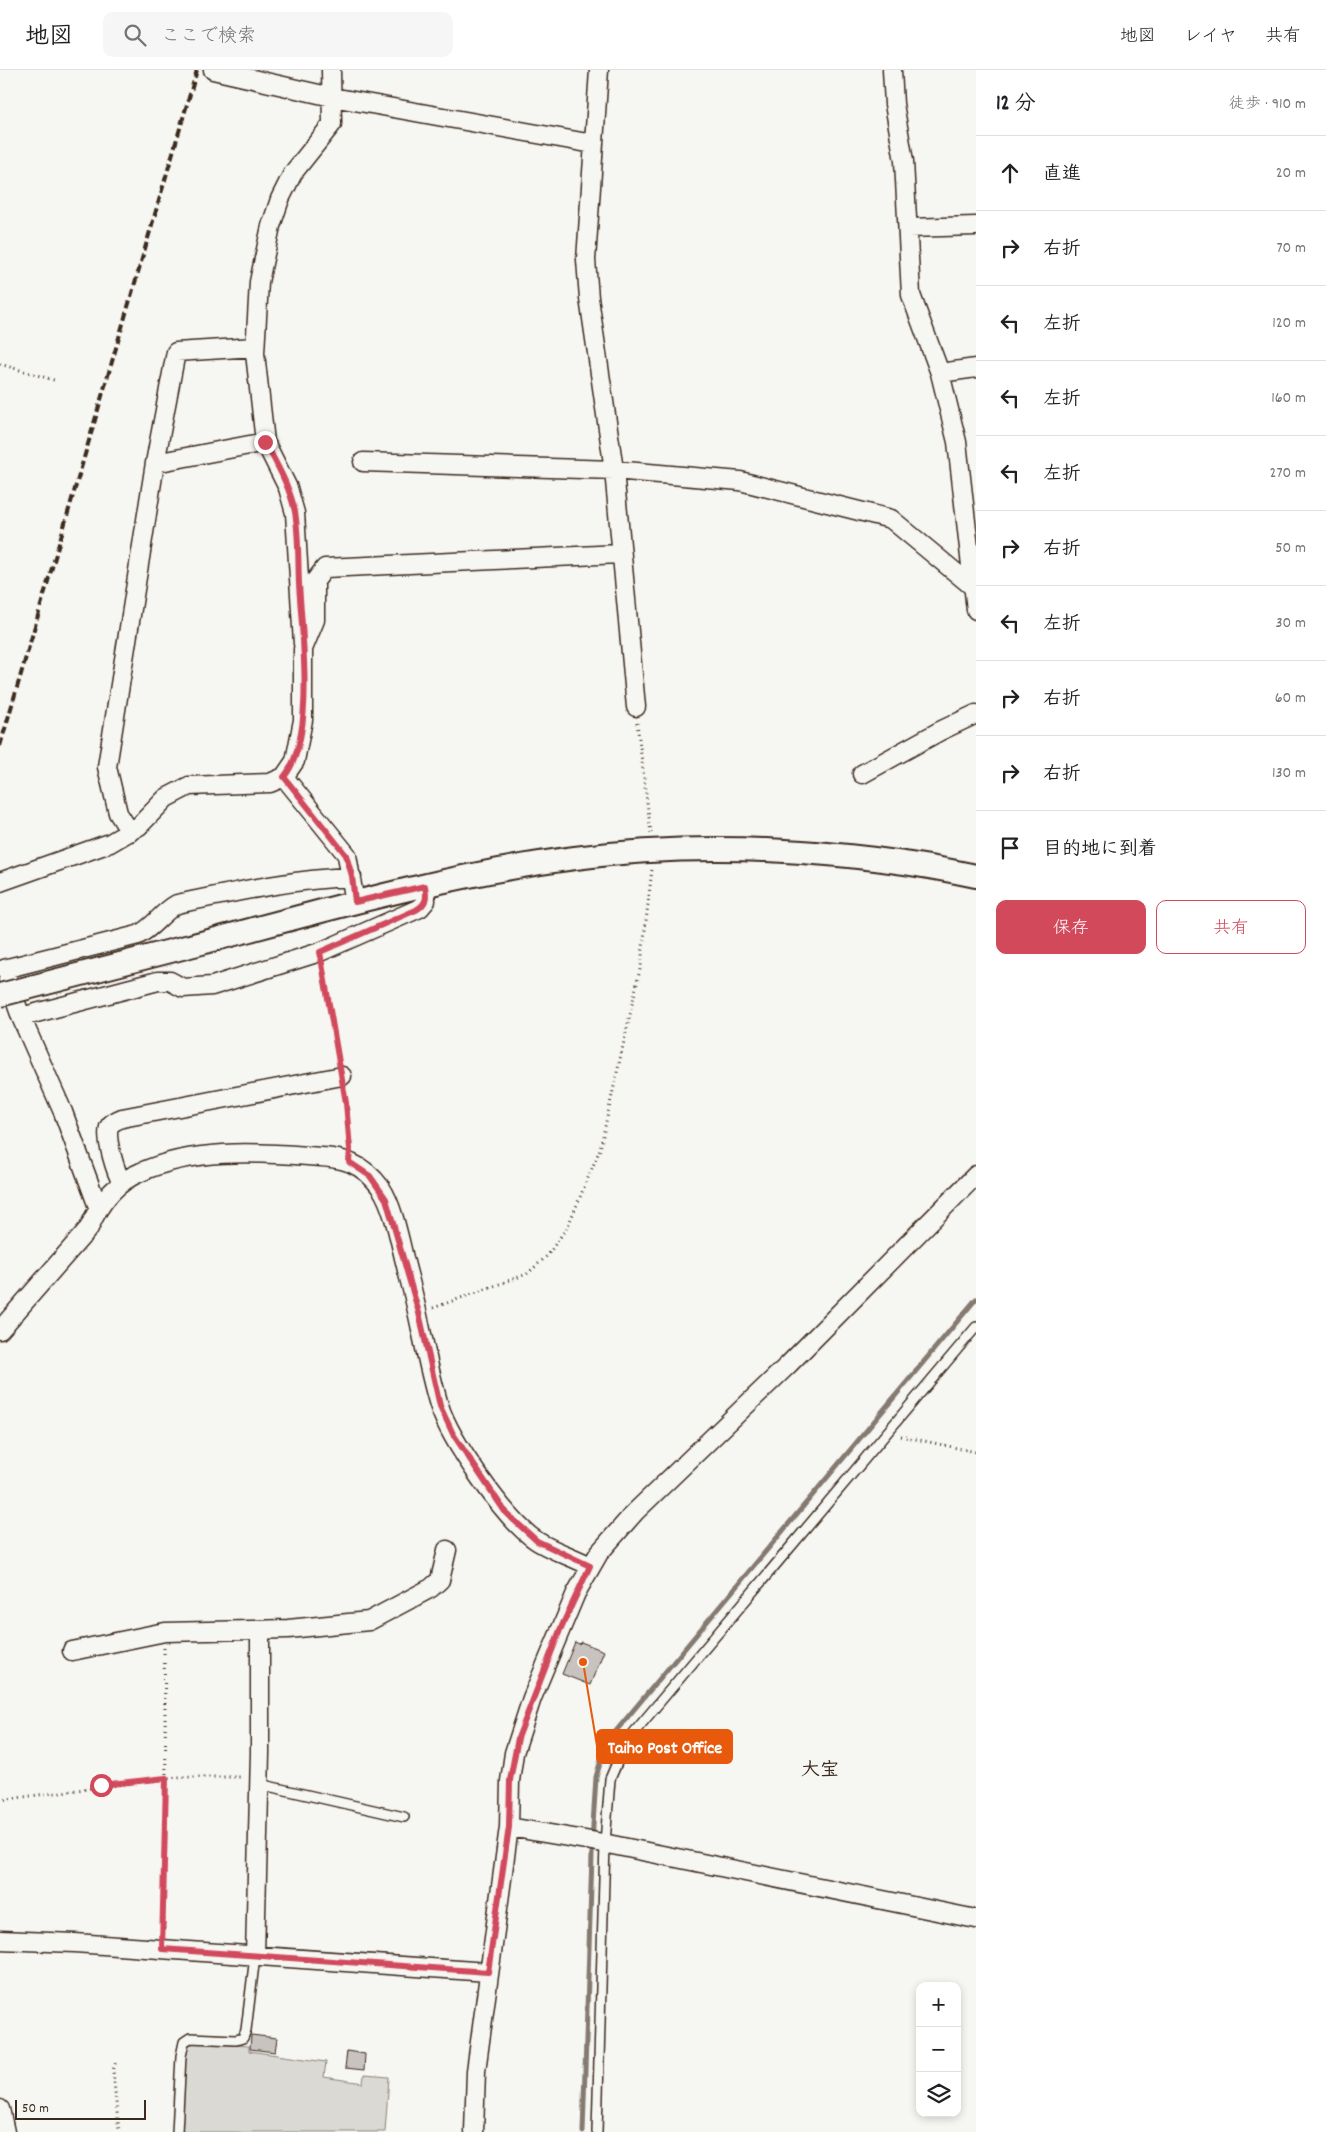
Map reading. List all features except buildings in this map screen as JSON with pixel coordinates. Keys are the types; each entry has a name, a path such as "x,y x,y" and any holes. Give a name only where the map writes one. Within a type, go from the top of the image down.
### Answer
{"street":[{"path":"213,70 332,96 593,144"},
{"path":"0,882 110,844 139,826 166,798 189,786 270,783 284,777 295,761 303,720 303,649 293,505 288,488 265,442 255,347 260,282 271,226 280,199 293,174 332,124 331,70"},
{"path":"598,70 586,260 589,298 614,470 620,554 636,706"},
{"path":"892,70 894,104 904,161 911,295 940,373 957,442 972,533 972,586 976,610"},
{"path":"908,228 976,226"},
{"path":"130,832 118,813 107,767 155,463 176,352 255,347"},
{"path":"940,373 976,368"},
{"path":"155,463 265,442"},
{"path":"363,462 614,470 740,481 891,519 972,586"},
{"path":"298,570 620,554"},
{"path":"303,649 315,620 315,581 325,568"},
{"path":"862,774 940,731 976,714"},
{"path":"284,777 346,855 352,876 355,902"},
{"path":"0,995 355,902 529,865 576,858 654,852 730,850 871,859 976,876"},
{"path":"98,1207 63,1112 21,1017 2,965 138,935 150,929 168,909 178,904 257,887 352,876"},
{"path":"21,1017 158,981 170,981 183,988 212,986 320,952 420,908 426,901 425,886"},
{"path":"122,1183 114,1163 109,1130 112,1123 152,1112 342,1076"},
{"path":"0,1330 88,1228 98,1207 122,1183 139,1172 161,1164 221,1154 288,1154 349,1162 370,1176 386,1199 419,1313 440,1406 453,1434 480,1478 506,1513 537,1541 590,1566"},
{"path":"474,2132 476,2071 509,1827 510,1780 518,1738 560,1630 590,1566 606,1542 635,1512 788,1364 976,1174"},
{"path":"72,1651 162,1632 260,1630 369,1621 431,1588 440,1580 447,1550"},
{"path":"254,1956 260,1781 260,1630"},
{"path":"509,1827 604,1843 976,1919"},
{"path":"0,1940 162,1949 488,1972"},
{"path":"0,2109 4,2132"}],"lane":[{"path":"597,2132 604,1843 610,1779 626,1742 976,1328"},
{"path":"260,1781 404,1816"},
{"path":"177,2132 181,2056 184,2042 190,2038 236,2040 243,2038 246,2030 254,1956"}],"path":[{"path":"0,364 57,382"},
{"path":"419,1313 527,1274 547,1256 568,1226 600,1149 641,966 654,852 641,765 636,706"},
{"path":"320,952 342,1076 349,1127 349,1162"},
{"path":"888,1433 976,1452"},
{"path":"162,1632 166,1697 162,1949"},
{"path":"0,1800 166,1778 209,1776 260,1781"},
{"path":"115,2063 113,2071 119,2132"}],"shaded area":[{"path":"195,2043 249,2046 249,2051 326,2062 324,2077 363,2083 364,2075 389,2077 385,2132 182,2132 185,2046"}],"waterway":[{"path":"583,2132 593,1825 596,1777 606,1743 976,1299"}],"railway":[{"path":"0,746 197,70"}],"place":[{"name":"Taiho Post Office","path":"583,1662"}],"district":[{"name":"大宝","path":"820,1768"}],"route":[{"path":"101,1785 166,1778 162,1949 488,1972 509,1827 510,1780 514,1753 532,1698 576,1593 590,1566 537,1541 506,1513 480,1478 453,1434 440,1406 419,1313 386,1199 381,1189 370,1176 349,1162 349,1127 346,1103 320,952 422,907 426,901 425,886 355,902 352,876 346,855 284,777 295,761 303,720 303,649 295,513 288,488 265,442"}]}
